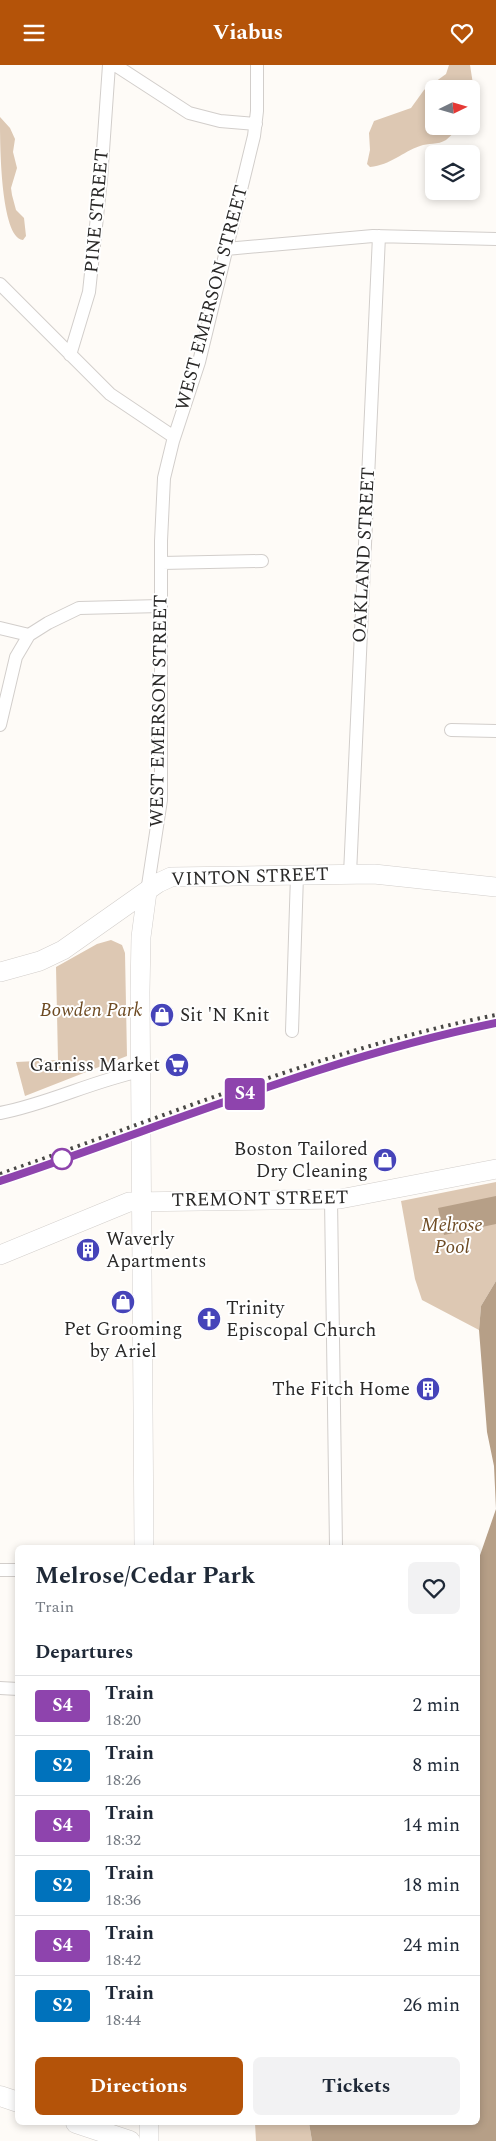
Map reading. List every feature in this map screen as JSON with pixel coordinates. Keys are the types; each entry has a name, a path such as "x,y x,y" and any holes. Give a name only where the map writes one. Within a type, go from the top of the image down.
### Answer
{"main road":[{"path":"0,2097 15,2101"},
{"path":"79,2125 96,2135 130,2141"}],"street":[{"name":"PINE STREET","path":"70,355 89,292 101,179 109,65"},
{"path":"115,65 189,113 220,121 256,124"},
{"name":"WEST EMERSON STREET","path":"144,1545 141,1201 134,1073 141,943 161,800 161,606 164,478 174,437 197,370 256,124 257,65"},
{"path":"226,249 379,236 496,239"},
{"name":"OAKLAND STREET","path":"350,874 379,236"},
{"path":"0,284 113,396 174,437"},
{"path":"162,563 262,561"},
{"path":"0,725 16,657 29,635 48,623 79,608 161,606"},
{"path":"0,628 29,635"},
{"path":"451,730 496,731"},
{"name":"VINTON STREET","path":"0,972 40,961 57,953 163,880 176,877 350,874 399,876 496,887"},
{"path":"292,1031 297,875"},
{"path":"0,1113 32,1106 102,1081 134,1073"},
{"name":"TREMONT STREET","path":"0,1255 115,1206 141,1201 331,1199 370,1194 496,1169"},
{"path":"331,1199 336,1545"},
{"path":"0,1570 15,1570"},
{"path":"0,1688 15,1689"},
{"path":"149,2125 150,2141"}],"green space":[{"path":"449,65 470,65 472,80 438,80 446,74"},
{"path":"424,90 425,135 451,135 443,142 420,146 384,164 370,167 367,164 370,150 369,133 374,121 411,108"},
{"path":"0,117 10,128 15,139 13,152 17,168 11,188 16,210 24,218 26,236 23,240 15,235 6,206 1,165"},
{"name":"Bowden Park","path":"111,940 122,945 125,953 127,1056 25,1096 16,1062 58,1060 56,967 97,944"},
{"name":"Melrose Pool","path":"496,1182 496,1281 481,1306 479,1330 422,1300 415,1279 401,1201"},
{"path":"255,2125 309,2125 312,2141 256,2141"}],"shaded area":[{"path":"496,1196 496,1224 444,1235 438,1208"},
{"path":"496,1281 496,1509 494,1466 487,1432 479,1330 481,1306"},
{"path":"496,1509 496,2141 312,2141 309,2125 480,2125 480,1555"}],"railway":[{"path":"0,1174 307,1065 432,1029 496,1015"},
{"path":"119,1139 305,1074 400,1046 496,1023"}],"train":[{"name":"S4","path":"0,1181 238,1096 364,1055 496,1023"}],"place":[{"name":"Sit 'N Knit","path":"162,1015"},
{"name":"Garniss Market","path":"177,1065"},
{"name":"Boston Tailored Dry Cleaning","path":"385,1160"},
{"name":"Waverly Apartments","path":"88,1250"},
{"name":"Pet Grooming by Ariel","path":"123,1302"},
{"name":"Trinity Episcopal Church","path":"209,1319"},
{"name":"The Fitch Home","path":"428,1389"}]}
